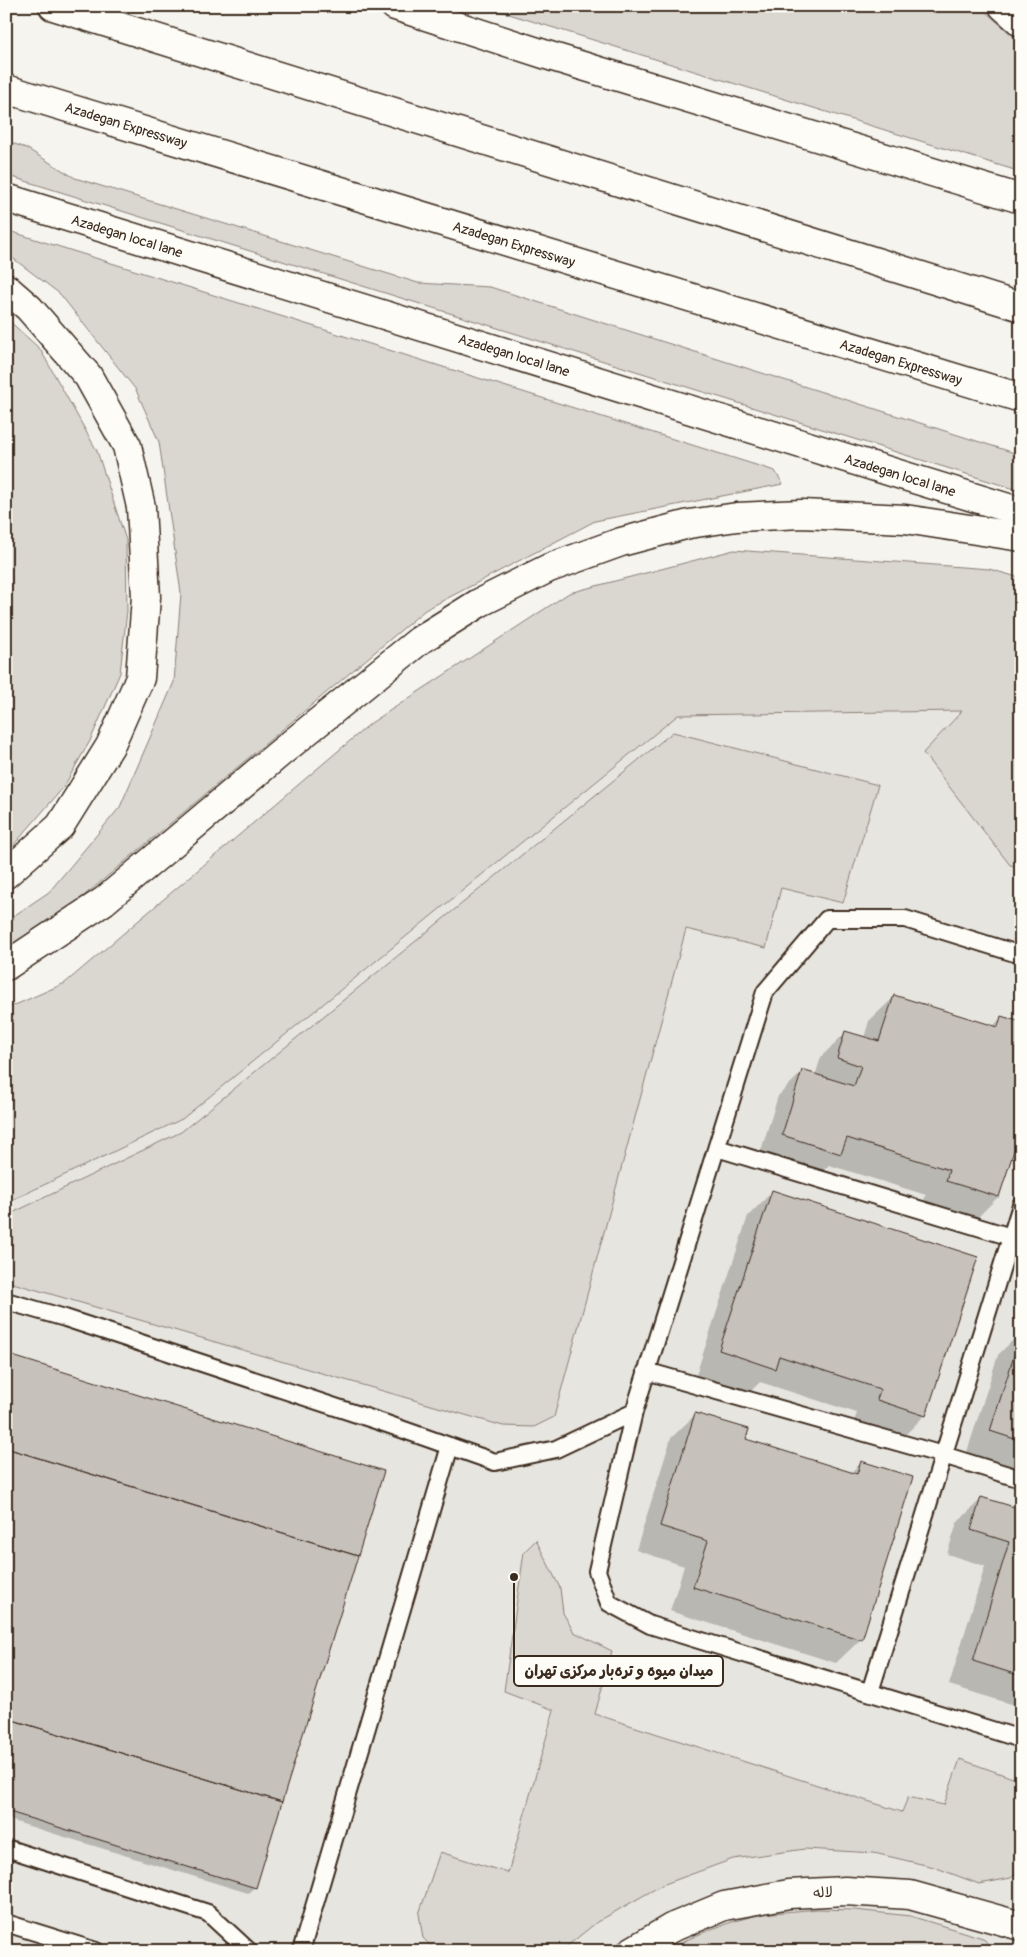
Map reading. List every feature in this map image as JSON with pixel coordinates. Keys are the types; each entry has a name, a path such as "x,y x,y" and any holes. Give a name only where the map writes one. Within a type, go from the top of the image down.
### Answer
{"main road":[{"path":"53,6 1021,307"},
{"path":"395,6 553,57 1021,199"},
{"path":"1003,6 1021,22"},
{"name":"Azadegan Expressway","path":"6,89 1021,398"},
{"name":"Azadegan local lane","path":"6,198 1021,512"},
{"path":"6,288 29,308 88,376 127,446 141,507 146,596 140,678 110,746 60,826 6,874"},
{"path":"6,966 104,901 280,753 420,640 479,603 549,568 629,540 689,524 737,517 802,514 905,519 1021,537"},
{"name":"لاله","path":"632,1951 671,1928 724,1906 798,1894 845,1891 910,1895 1021,1926"}],"lane":[{"path":"1021,956 904,919 827,919 764,992 634,1412 597,1571 609,1603 650,1625 1021,1739"},
{"path":"717,1148 1016,1239"},
{"path":"870,1692 943,1455 1016,1239 1021,1205"},
{"path":"6,1301 75,1321 495,1462 556,1449 634,1412"},
{"path":"646,1371 1021,1479"},
{"path":"301,1951 450,1446"},
{"path":"6,1848 208,1913 249,1951"},
{"path":"6,1923 96,1951"}],"shaded area":[{"path":"483,6 979,6 1021,43 1021,172"},
{"path":"6,141 26,148 75,178 418,283 490,287 1021,455 1021,491 6,175"},
{"path":"6,230 775,471 783,484 595,521 425,610 54,921 6,948 6,921 49,892 120,807 174,682 181,593 159,442 136,390 60,294 6,253"},
{"path":"6,318 40,349 97,451 126,540 127,611 120,673 90,741 63,788 6,854"},
{"path":"734,550 989,569 1021,578 1021,868 1010,865 923,753 962,711 678,715 182,1119 6,1203 6,1009 65,983 371,723 569,593"},
{"path":"962,711 1021,740 1021,1951 6,1951 6,1203 182,1119 678,715"},
{"path":"673,732 878,785 843,903 781,888 766,948 686,929 554,1417 534,1427 503,1426 6,1281 6,1216 181,1132"},
{"path":"536,1540 560,1588 563,1613 574,1632 612,1651 595,1714 902,1812 908,1797 944,1805 960,1759 1021,1781 1021,1868 1011,1878 979,1884 934,1867 874,1853 805,1849 733,1859 662,1885 597,1922 561,1951 435,1950 423,1938 419,1914 440,1852 508,1873 554,1710 504,1691 524,1552"},
{"path":"817,1909 855,1910 910,1916 983,1938 992,1949 991,1951 863,1951 819,1947 788,1951 667,1951 701,1934 740,1920 764,1914"}],"building":[{"path":"894,995 998,1027 1001,1016 1021,1022 1021,1129 999,1197 946,1181 949,1170 847,1138 841,1154 782,1135 802,1070 854,1086 861,1066 837,1058 845,1031 879,1041"},
{"path":"772,1190 978,1257 926,1416 877,1400 880,1389 779,1356 775,1369 719,1350"},
{"path":"1021,1334 1021,1441 990,1431"},
{"path":"6,1354 384,1471 358,1556 6,1448"},
{"path":"695,1413 749,1429 746,1439 857,1474 861,1461 913,1477 862,1640 693,1587 708,1541 660,1526"},
{"path":"6,1448 358,1556 282,1802 6,1718"},
{"path":"981,1497 1021,1509 1021,1676 973,1661 1009,1542 971,1530"},
{"path":"6,1718 282,1802 256,1888 6,1811"}],"place":[{"name":"میدان میوه و تره‌بار مرکزی تهران","path":"514,1577"}]}
